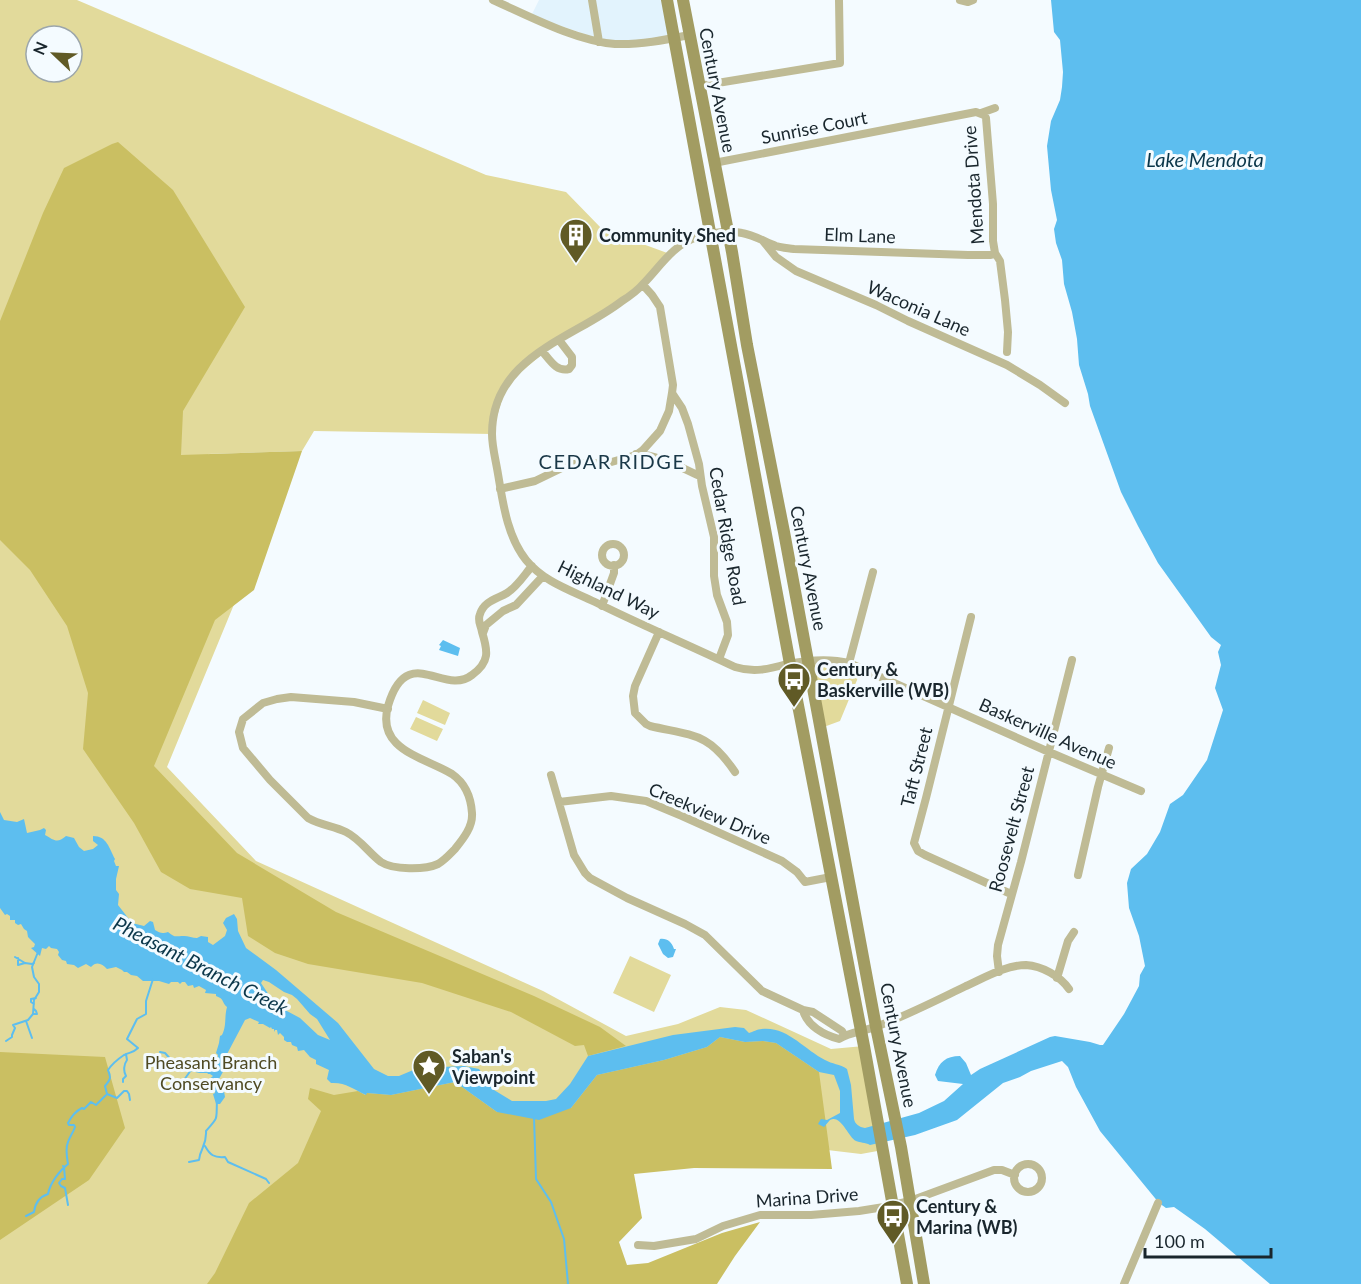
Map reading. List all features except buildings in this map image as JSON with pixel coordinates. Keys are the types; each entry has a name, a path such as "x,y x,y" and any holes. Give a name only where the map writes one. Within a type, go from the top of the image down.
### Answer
{"main road":[{"name":"Century Avenue","path":"667,0 907,1284"},
{"name":"Century Avenue","path":"682,0 876,1027 902,1152 924,1284"}],"street":[{"path":"493,0 573,34 599,42 630,44 689,35"},
{"path":"592,0 599,42"},
{"path":"699,86 840,63 839,0"},
{"path":"960,0 968,2 973,0"},
{"path":"981,113 995,108"},
{"name":"Mendota Drive","path":"884,130 976,112 986,118 995,253 1000,261 1005,300 1007,352"},
{"name":"Sunrise Court","path":"714,164 884,130"},
{"name":"Highland Way","path":"727,232 698,237 679,246 643,285 617,306 542,351 514,373 496,409 492,434 500,489 513,538 532,566 555,584 735,667 755,671 808,661"},
{"name":"Elm Lane","path":"727,232 741,232 777,247 794,249 968,255 995,253"},
{"name":"Waconia Lane","path":"763,240 776,257 796,271 1007,365 1040,384 1065,403"},
{"name":"Cedar Ridge Road","path":"643,285 660,307 673,385 672,393 686,416 699,464 714,537 714,576 717,595 727,622 728,635 720,659"},
{"path":"542,351 557,367 564,370 569,369 572,365 572,357 559,340"},
{"path":"500,489 535,481 566,466 578,463 608,463 636,454 643,450 660,431 669,411 672,393"},
{"path":"636,454 651,456 700,477"},
{"path":"388,710 354,702 277,699 263,703 245,716 240,724 239,737 243,748 270,780 314,821 346,832 379,861 387,865 425,867 434,865 445,859 463,840 472,815 468,793 454,776 414,756 395,743 386,726 388,710 398,683 414,673 422,672 449,680 462,681 482,667 487,654 478,619 480,612 490,601 511,589 532,566"},
{"path":"602,606 614,573 614,566"},
{"path":"849,663 873,573"},
{"path":"483,633 486,625 502,611 516,605 543,576"},
{"name":"Taft Street","path":"971,617 914,840 915,847 921,853 1011,894"},
{"path":"659,632 635,686 634,713 650,726 686,733 706,741 716,748 735,772"},
{"name":"Baskerville Avenue","path":"808,661 833,660 849,663 1141,791"},
{"name":"Roosevelt Street","path":"999,972 997,948 1072,660"},
{"path":"1078,875 1109,748"},
{"path":"551,775 574,855 590,878 705,935 762,991 803,1010 807,1021 829,1036 839,1038 876,1027 1014,967 1026,965 1040,968 1050,972 1069,989"},
{"name":"Creekview Drive","path":"559,802 611,796 646,801 782,861 800,874 805,882 831,877"},
{"path":"1057,978 1068,941 1074,932"},
{"name":"Marina Drive","path":"638,1245 654,1246 696,1239 723,1226 760,1215 810,1215 859,1211 892,1205 910,1201 994,1170 1002,1170 1015,1175"},
{"path":"1124,1284 1158,1203"}],"shaded area":[{"path":"539,0 667,0 675,38 615,44 531,16"},
{"path":"118,142 173,190 245,307 183,411 181,455 302,451 254,590 215,620 154,766 237,853 336,912 534,996 600,1027 626,1046 588,1056 584,1045 575,1046 511,1012 422,983 308,964 275,953 248,936 242,898 190,889 161,872 134,823 83,749 88,693 67,626 30,570 0,540 0,321 43,213 64,168"},
{"path":"720,1037 745,1042 776,1043 819,1072 832,1169 694,1168 634,1174 642,1218 619,1242 627,1265 648,1263 722,1233 760,1222 717,1284 207,1284 215,1273 249,1203 298,1163 321,1111 308,1099 310,1088 334,1095 358,1091 365,1095 367,1093 391,1095 455,1082 497,1112 571,1108 597,1075 664,1060 707,1047"},
{"path":"0,1052 105,1057 125,1128 89,1180 0,1240"}],"green space":[{"name":"Pheasant Branch Conservancy","path":"0,0 77,0 486,175 566,192 602,229 670,254 643,285 554,344 506,385 492,434 314,431 302,451 208,454 235,602 167,767 256,861 543,991 626,1036 678,1024 720,1007 746,1010 831,1049 864,1046 883,1150 861,1154 692,1134 587,1189 613,1284 0,1284"},
{"path":"808,661 862,668 840,721 821,728"},
{"path":"423,700 450,713 445,725 417,713"},
{"path":"416,717 443,729 437,741 410,729"},
{"path":"630,956 671,975 654,1012 613,993"}],"water":[{"name":"Lake Mendota","path":"1051,0 1361,0 1361,1284 1270,1284 1205,1229 1174,1207 1166,1208 1159,1203 1100,1131 1068,1067 1062,1061 1003,1083 957,1120 915,1135 870,1145 853,1139 838,1120 830,1120 824,1127 818,1124 821,1119 827,1120 840,1113 840,1091 834,1075 819,1072 776,1043 745,1042 720,1037 707,1047 664,1060 597,1075 571,1108 539,1120 497,1112 455,1082 391,1095 367,1093 366,1095 345,1085 331,1083 327,1079 329,1070 316,1064 316,1060 304,1050 298,1051 291,1042 284,1040 280,1033 278,1035 277,1030 274,1032 271,1027 258,1024 259,1022 250,1018 245,1020 226,1056 224,1070 219,1079 225,1097 220,1104 216,1104 214,1088 207,1081 213,1076 206,1071 217,1062 216,1053 224,1028 227,1007 221,998 216,994 205,993 206,990 199,986 194,988 193,985 188,986 185,982 169,984 159,981 143,981 116,967 107,969 99,964 91,967 86,964 78,968 62,960 57,949 49,946 46,949 42,948 40,956 31,948 35,944 28,937 27,931 21,924 15,923 15,920 10,920 10,916 5,915 0,908 0,812 4,820 17,822 24,819 27,833 44,828 45,835 53,840 58,841 66,836 74,838 84,851 98,845 93,841 93,836 105,840 115,859 116,866 119,866 116,879 116,890 119,894 118,905 132,923 144,926 150,921 153,922 155,930 160,932 168,932 175,936 208,937 208,942 213,945 225,936 227,930 223,923 226,918 234,914 238,931 246,948 276,970 338,1023 374,1069 388,1076 399,1076 418,1068 464,1066 479,1069 494,1090 512,1101 546,1101 556,1099 570,1084 588,1056 673,1035 735,1027 744,1028 749,1033 760,1029 771,1029 788,1035 818,1056 847,1069 855,1121 865,1128 919,1113 944,1101 963,1084 938,1081 935,1075 941,1063 951,1057 960,1056 971,1075 1050,1037 1103,1045 1139,986 1140,975 1145,966 1139,936 1129,908 1127,883 1131,869 1147,854 1160,832 1170,804 1183,795 1207,760 1223,710 1215,688 1221,665 1218,652 1221,645 1211,637 1158,563 1121,492 1090,406 1079,365 1077,339 1054,229 1057,220 1051,190 1047,146 1051,121 1060,100 1063,72 1060,40 1054,32","holes":["263,980 297,999 317,1019 330,1040 318,1035 300,1018 285,1010 271,998 261,983"]},
{"path":"443,640 460,648 458,656 439,650 441,646 439,645"},
{"path":"660,939 669,941 676,949 673,957 668,958 663,954 658,944"}],"waterway":[{"path":"6,1041 12,1037 15,1028 13,1025 28,1020 33,1014 39,984 34,977 32,967 38,952"},
{"path":"15,957 25,963 34,963"},
{"path":"18,958 18,965 25,963"},
{"path":"130,1100 127,1091 117,1098 107,1094 105,1086 110,1078 108,1070 126,1054 138,1048 127,1039 137,1019 146,1014 146,1001 153,979"},
{"path":"34,1004 31,999 36,998"},
{"path":"33,1014 37,1014 34,1009"},
{"path":"26,1021 32,1038"},
{"path":"160,1052 165,1053 173,1062 181,1059 188,1063 191,1070 209,1071"},
{"path":"123,1082 126,1076 124,1070 126,1054"},
{"path":"179,1081 184,1080 191,1070"},
{"path":"26,1216 34,1212 38,1201 48,1194 56,1177 68,1164 67,1145 75,1127 68,1123 82,1108 84,1109 91,1102 96,1105 106,1095"},
{"path":"189,1162 199,1160 206,1131 216,1118 217,1101"},
{"path":"534,1117 536,1179 551,1202 564,1239 568,1284"},
{"path":"205,1146 213,1155 225,1157 228,1162 266,1179 269,1183"},
{"path":"63,1166 65,1179 59,1183 65,1188 68,1205"}],"place":[{"name":"Community Shed","path":"576,264"},
{"name":"Century & Baskerville (WB)","path":"794,708"},
{"name":"Saban's Viewpoint","path":"429,1095"},
{"name":"Century & Marina (WB)","path":"893,1245"}],"district":[{"name":"CEDAR RIDGE","path":"612,461"}],"water label":[{"name":"Pheasant Branch Creek","path":"201,965"}]}
